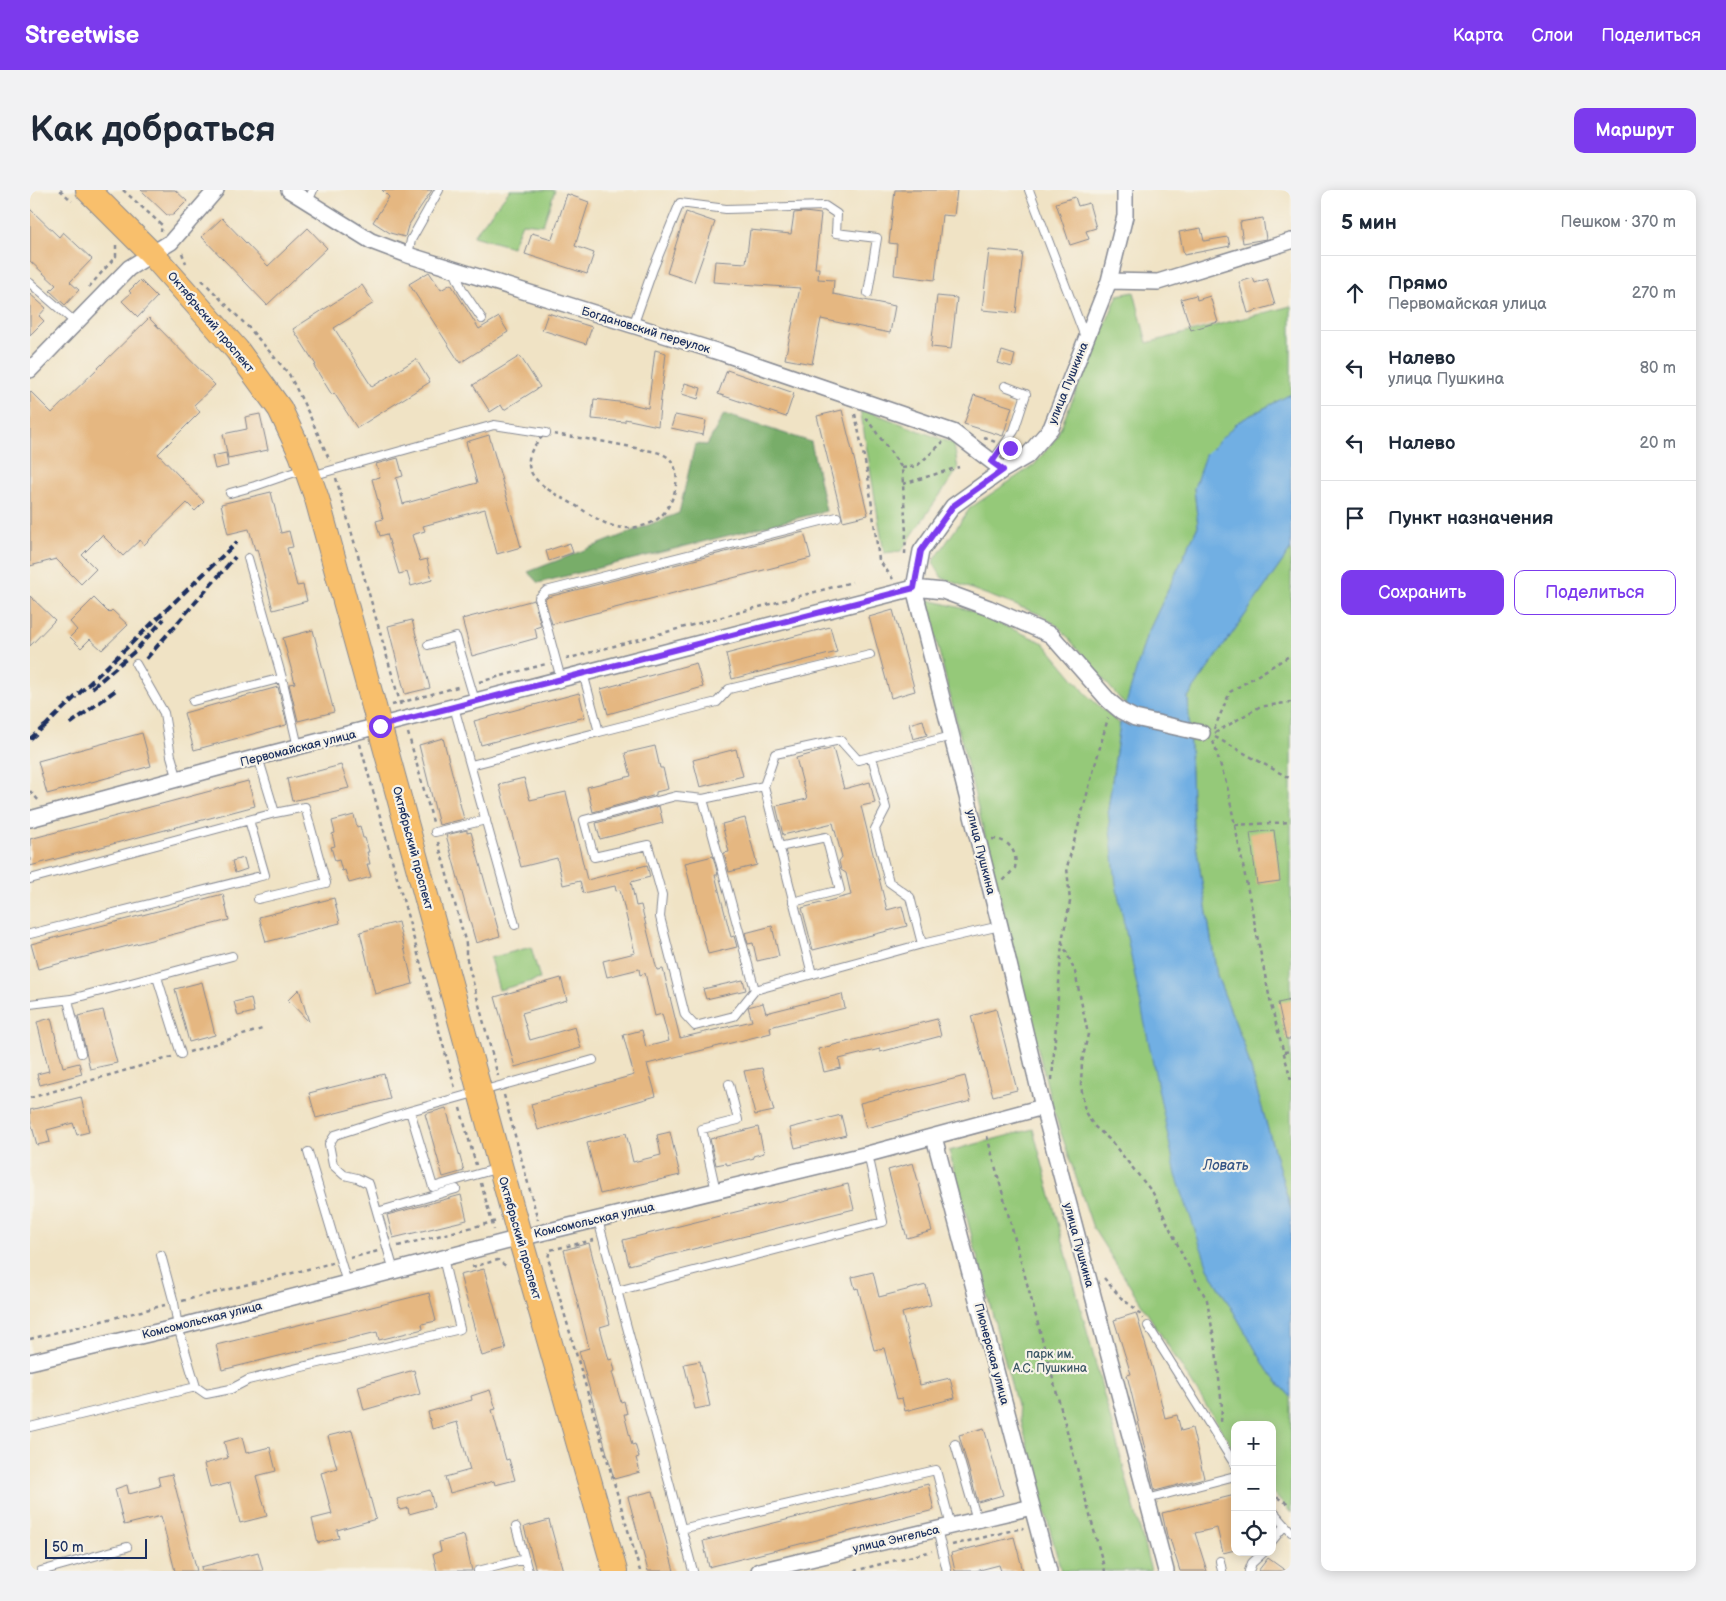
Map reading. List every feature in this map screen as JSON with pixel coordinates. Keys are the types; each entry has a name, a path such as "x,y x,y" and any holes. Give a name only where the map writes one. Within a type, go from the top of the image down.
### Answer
{"main road":[{"name":"Октябрьский проспект","path":"81,196 152,253 238,350 280,409 302,454 317,499 378,718 479,1092 490,1171 506,1230 615,1571"}],"street":[{"path":"30,370 129,268 171,242 216,190"},
{"name":"Богдановский переулок","path":"289,190 310,196 371,241 453,270 722,353 953,432 997,466"},
{"name":"улица Пушкина","path":"1125,190 1125,216 1109,281 1051,428 1026,456 997,466 953,506 921,551 908,589 952,736 1000,926 1042,1108 1166,1571"},
{"path":"1109,281 1158,282 1291,241"},
{"path":"908,589 943,591 1051,634 1109,701 1121,711 1135,718 1207,734"},
{"name":"Первомайская улица","path":"30,819 258,757 357,733 378,718 405,720 908,589"},
{"name":"Комсомольская улица","path":"30,1362 178,1327 394,1271 445,1266 506,1230 543,1233 868,1154 1042,1108"},
{"name":"Пионерская улица","path":"934,1137 1049,1571"},
{"name":"улица Энгельса","path":"759,1571 811,1562 1032,1507"}],"lane":[{"path":"408,255 411,240 439,190"},
{"path":"1029,190 1086,339"},
{"path":"633,326 653,269 680,203 726,209 825,206 837,214 836,233 877,238 868,293"},
{"path":"453,270 463,292 482,319"},
{"path":"30,283 76,323"},
{"path":"997,466 1003,446 1014,431 1026,394 1005,386"},
{"path":"230,493 308,472 334,470 494,425 546,433"},
{"path":"561,679 539,598 546,591 837,517"},
{"path":"248,558 282,678 298,747"},
{"path":"428,645 456,637 475,702"},
{"path":"471,765 717,702 729,689 870,655"},
{"path":"136,664 164,713 171,756 178,780"},
{"path":"583,673 599,732"},
{"path":"193,701 282,678"},
{"path":"454,707 516,924"},
{"path":"812,974 764,786 775,754 840,740 858,760 952,736"},
{"path":"258,757 275,813"},
{"path":"872,757 886,808 875,829 889,882 910,897 922,944"},
{"path":"764,786 703,799 676,796 584,820 594,857 648,845 662,895 660,917 685,1015 695,1026 734,1016 756,990 922,944 1000,926"},
{"path":"703,799 756,990"},
{"path":"30,879 275,813 305,807 326,883 258,899"},
{"path":"30,934 265,875 249,820"},
{"path":"435,832 486,820"},
{"path":"779,847 826,838 840,890 793,902"},
{"path":"30,1004 68,1000 232,956"},
{"path":"157,977 181,1054"},
{"path":"68,1000 81,1053"},
{"path":"394,1271 369,1184 357,1178 344,1175 333,1165 329,1144 335,1135 593,1060"},
{"path":"716,1191 702,1129 738,1120 729,1084"},
{"path":"410,1112 433,1186 490,1171"},
{"path":"308,1152 346,1284"},
{"path":"617,1292 883,1222 868,1154"},
{"path":"377,1212 456,1190"},
{"path":"598,1220 693,1571"},
{"path":"161,1255 174,1303 178,1327 196,1387 206,1394 231,1389 248,1380 460,1329 445,1266"},
{"path":"1148,1326 1231,1459"},
{"path":"30,1427 196,1387"},
{"path":"955,1444 977,1520"},
{"path":"681,1529 936,1470 944,1528 941,1548 947,1571"},
{"path":"1147,1498 1231,1477"},
{"path":"1273,1511 1291,1532"},
{"path":"1276,1536 1285,1525"},
{"path":"516,1527 528,1571"},
{"path":"41,1571 127,1548"},
{"path":"1250,1571 1252,1563 1260,1556"},
{"path":"478,1571 525,1559"},
{"path":"1220,1561 1222,1571"}],"path":[{"path":"60,190 81,196"},
{"path":"123,190 162,225 161,232"},
{"path":"84,292 116,256 116,241"},
{"path":"182,253 187,266"},
{"path":"30,1339 388,1248 506,1230 490,1171 479,1092 466,944 334,470 289,374 250,328 201,280"},
{"path":"852,398 902,468 906,533 904,562"},
{"path":"852,398 868,476 879,560 908,589"},
{"path":"902,468 917,466 953,432"},
{"path":"546,433 629,446 665,455 675,466 678,475 672,498 661,516 647,525 629,528 610,525 547,490 536,481 530,471 529,463 531,452 536,442 546,433"},
{"path":"977,434 1003,446"},
{"path":"903,484 959,467"},
{"path":"378,718 400,702 852,582"},
{"path":"1291,655 1230,692 1207,734 1227,786 1271,1005 1291,1080"},
{"path":"1052,1085 1062,941 1070,902 1067,868 1107,724 1109,701"},
{"path":"1207,734 1259,706 1291,702"},
{"path":"357,733 479,1092 543,1233"},
{"path":"1207,734 1291,779"},
{"path":"1235,825 1291,822"},
{"path":"983,839 1001,839 1016,854 1015,868 1005,880 1000,882"},
{"path":"1062,941 1075,972 1088,1034 1082,1062 1084,1112 1094,1126 1110,1140 1153,1193 1184,1258 1207,1300 1216,1350 1222,1407 1220,1443"},
{"path":"30,1098 262,1029"},
{"path":"1284,1052 1291,1051"},
{"path":"984,1123 1105,1571"},
{"path":"603,1238 550,1250 548,1258 640,1571"},
{"path":"445,1266 498,1260 507,1267"},
{"path":"1103,1277 1122,1299 1136,1309 1148,1326"},
{"path":"1276,1496 1291,1505"},
{"path":"854,1571 1022,1528 1025,1536"}],"green space":[{"path":"510,190 555,190 543,225 522,223 512,247 473,236"},
{"path":"1134,292 1147,343 1291,306 1291,394 1238,422 1194,488 1198,526 1146,637 1126,706 1059,627 1039,614 942,578 933,562 970,508 1034,465 1056,438 1118,295"},
{"path":"860,408 954,444 958,469 901,551 884,553"},
{"path":"724,414 811,442 826,511 538,583 528,572 679,513 695,444 707,445"},
{"path":"1291,549 1291,1210 1244,1045 1217,976 1193,826 1188,697"},
{"path":"926,599 969,610 1044,643 1089,697 1120,724 1108,810 1208,1268 1268,1371 1291,1397 1291,1513 1276,1496 1276,1421 1231,1421 1231,1445 1093,1228 1053,1109"},
{"path":"531,947 540,979 499,990 490,958"},
{"name":"парк им. А.С. Пушкина","path":"1033,1129 1151,1571 1061,1571 949,1151"}],"water":[{"name":"Ловать","path":"1291,394 1291,549 1188,697 1193,826 1217,976 1244,1045 1291,1210 1291,1397 1268,1371 1208,1268 1176,1175 1116,884 1108,810 1120,724 1146,637 1198,526 1194,488 1205,455 1238,422"}],"building":[{"path":"141,190 175,190 187,201 173,215 167,215"},
{"path":"382,190 432,190 408,226 405,237 390,233 373,222 389,197"},
{"path":"895,190 957,190 954,216 942,215 935,280 894,275 897,244 889,243"},
{"path":"567,194 589,202 575,246 594,253 587,274 525,254 532,233 552,239"},
{"path":"1075,197 1078,206 1089,203 1096,228 1086,231 1089,239 1070,245 1056,203"},
{"path":"30,209 59,237 63,232 92,259 70,282 79,290 65,305 50,291 56,285 30,261"},
{"path":"686,212 715,222 694,282 667,273"},
{"path":"794,213 821,214 815,268 819,268 818,279 834,280 833,294 895,306 890,333 821,319 812,364 785,359 800,288 713,282 715,261 746,263 750,230 791,234"},
{"path":"222,218 268,266 308,228 327,248 267,305 202,237"},
{"path":"1263,218 1266,239 1243,243 1240,222"},
{"path":"1201,228 1204,241 1228,237 1230,246 1184,255 1179,232"},
{"path":"989,250 1023,253 1016,313 982,310"},
{"path":"429,272 441,290 451,284 479,329 499,317 508,332 460,363 409,284"},
{"path":"1253,278 1255,283 1267,279 1275,305 1248,313 1239,282"},
{"path":"140,280 157,297 138,317 122,301 131,293 129,291"},
{"path":"362,285 374,303 334,328 372,387 416,359 430,382 357,428 334,393 332,395 293,329"},
{"path":"30,294 46,308 39,316 44,321 30,335"},
{"path":"1196,295 1197,300 1210,296 1218,322 1191,330 1181,299"},
{"path":"937,296 957,298 951,349 931,347"},
{"path":"548,313 592,327 586,344 542,330"},
{"path":"149,318 215,385 194,405 200,412 158,454 204,502 195,511 187,503 144,545 140,540 123,556 102,535 82,555 96,569 81,584 56,559 30,566 30,391 52,413"},
{"path":"655,350 666,353 658,426 625,419 625,422 592,419 594,399 648,408"},
{"path":"1002,351 1015,355 1012,367 998,363"},
{"path":"520,356 540,387 504,410 501,405 490,412 473,385"},
{"path":"727,370 794,393 786,417 718,394"},
{"path":"685,383 701,388 698,399 682,394"},
{"path":"974,395 1012,407 1003,436 964,424"},
{"path":"842,410 868,515 843,521 817,416"},
{"path":"260,414 268,450 228,458 223,434 247,429 245,417"},
{"path":"675,415 706,421 703,435 671,428"},
{"path":"489,435 521,547 497,554 485,509 423,526 425,531 412,535 420,561 427,559 432,580 411,586 407,572 399,574 387,534 380,536 376,521 383,519 372,479 380,477 376,464 398,458 403,476 396,478 403,504 477,483 466,442"},
{"path":"226,453 228,466 215,469 212,456"},
{"path":"271,492 281,533 289,531 293,547 287,548 297,586 303,585 307,601 273,610 257,549 255,550 249,529 228,534 221,504"},
{"path":"804,532 811,558 552,624 545,600 548,597"},
{"path":"570,543 573,553 549,561 546,551"},
{"path":"30,596 55,620 30,646"},
{"path":"94,598 109,613 112,610 128,625 102,650 90,639 81,648 70,637 77,630 70,622"},
{"path":"534,600 541,626 535,628 537,638 472,656 462,619"},
{"path":"893,610 915,691 891,698 869,617"},
{"path":"412,620 430,688 405,694 388,626"},
{"path":"830,627 837,652 732,679 726,654"},
{"path":"313,630 334,712 298,721 289,684 295,683 283,638"},
{"path":"696,663 703,687 608,714 601,689"},
{"path":"278,687 286,725 194,750 184,713"},
{"path":"579,693 585,717 481,745 474,721"},
{"path":"923,720 927,735 913,739 909,724"},
{"path":"142,733 151,766 47,794 38,761"},
{"path":"443,738 464,819 439,825 419,745"},
{"path":"655,746 660,768 663,768 668,789 656,792 656,795 593,812 587,787 631,776 625,753"},
{"path":"833,748 844,789 870,782 875,803 861,806 887,910 902,906 907,926 813,950 802,908 851,895 846,873 841,870 839,861 842,857 833,823 783,835 776,806 807,799 796,758"},
{"path":"736,749 743,776 700,787 693,760"},
{"path":"341,765 349,788 292,801 287,779"},
{"path":"524,778 530,800 566,792 587,880 647,865 650,877 631,882 636,906 641,905 657,970 663,969 680,1038 752,1021 748,1007 763,1003 766,1013 842,994 845,1008 770,1027 771,1033 647,1064 656,1096 538,1130 531,1104 634,1075 623,1035 642,1030 646,1047 669,1041 662,1014 655,1016 645,973 640,975 639,969 607,977 603,961 635,953 620,890 616,891 615,886 583,893 580,881 563,885 557,858 521,867 499,784"},
{"path":"248,781 255,806 30,866 30,839"},
{"path":"659,806 663,823 600,839 596,823"},
{"path":"354,815 357,827 360,826 369,852 367,852 370,864 367,864 371,877 349,883 345,870 342,871 339,860 335,861 331,847 335,846 332,834 335,833 332,821"},
{"path":"745,818 757,865 729,872 724,853 729,852 722,824"},
{"path":"467,830 467,833 471,832 500,936 476,943 446,835"},
{"path":"1274,830 1280,881 1257,884 1250,833"},
{"path":"713,856 718,875 715,875 731,937 734,936 737,947 708,954 685,863"},
{"path":"244,858 247,869 235,873 232,861"},
{"path":"223,894 229,920 38,969 31,944"},
{"path":"334,898 340,923 266,942 259,917"},
{"path":"398,922 413,984 375,994 360,932"},
{"path":"772,926 779,956 757,961 753,943 748,944 745,933"},
{"path":"561,978 567,1000 522,1013 530,1040 575,1027 581,1048 515,1067 495,997"},
{"path":"743,980 746,990 706,999 703,989"},
{"path":"202,982 215,1035 189,1042 175,989"},
{"path":"299,989 309,1022 288,1000"},
{"path":"251,998 254,1012 238,1016 234,1002"},
{"path":"1291,1000 1291,1039 1286,1039 1278,1003"},
{"path":"996,1009 1017,1090 993,1096 971,1016"},
{"path":"103,1010 117,1063 90,1069 78,1016"},
{"path":"51,1018 63,1067 79,1063 82,1074 40,1085 37,1074 49,1071 37,1022"},
{"path":"937,1019 941,1036 880,1052 880,1049 839,1059 841,1068 824,1072 818,1049"},
{"path":"762,1068 774,1111 755,1115 744,1071"},
{"path":"384,1074 390,1099 316,1118 309,1093"},
{"path":"965,1076 971,1101 866,1128 860,1103"},
{"path":"81,1097 89,1132 77,1135 73,1123 47,1130 50,1142 37,1145 30,1119 30,1110"},
{"path":"446,1108 464,1171 443,1177 425,1114"},
{"path":"841,1115 846,1135 795,1148 790,1128"},
{"path":"758,1127 764,1153 753,1156 754,1158 727,1165 726,1163 716,1165 710,1139"},
{"path":"670,1132 680,1175 600,1194 587,1143 626,1133 633,1162 661,1155 657,1135"},
{"path":"913,1163 932,1231 907,1238 888,1170"},
{"path":"848,1184 854,1209 629,1265 623,1240"},
{"path":"461,1195 467,1220 393,1238 387,1215"},
{"path":"589,1243 610,1324 600,1327 609,1360 612,1359 615,1371 612,1372 621,1402 624,1401 627,1414 624,1414 632,1445 635,1444 639,1457 636,1458 640,1472 614,1479 579,1351 589,1348 564,1250"},
{"path":"484,1269 506,1349 482,1356 460,1275"},
{"path":"873,1272 879,1297 926,1285 931,1305 902,1313 920,1385 950,1378 955,1398 905,1411 902,1398 897,1399 884,1348 874,1350 858,1288 855,1289 852,1277"},
{"path":"429,1293 436,1321 422,1324 423,1329 379,1340 377,1332 222,1370 216,1345"},
{"path":"1136,1313 1165,1418 1177,1415 1181,1431 1192,1428 1204,1478 1155,1491 1127,1375 1131,1374 1114,1320"},
{"path":"700,1361 710,1406 695,1409 684,1364"},
{"path":"414,1370 420,1394 364,1410 358,1386"},
{"path":"490,1390 496,1409 492,1410 506,1460 509,1459 515,1480 495,1485 494,1481 450,1493 445,1477 470,1470 457,1422 432,1429 428,1412 472,1400 471,1396"},
{"path":"984,1428 1003,1495 978,1502 959,1435"},
{"path":"352,1430 376,1519 337,1530 339,1538 318,1543 312,1519 332,1514 321,1473 337,1468 328,1436"},
{"path":"242,1437 246,1453 270,1447 276,1471 256,1476 267,1516 240,1523 230,1483 210,1488 204,1464 228,1458 224,1442"},
{"path":"172,1474 197,1571 175,1571 161,1516 124,1525 115,1489 127,1485 129,1494 160,1486 158,1477"},
{"path":"928,1484 934,1510 709,1567 703,1541"},
{"path":"430,1490 434,1507 409,1514 408,1508 400,1510 397,1499"},
{"path":"653,1491 674,1571 648,1571 628,1497"},
{"path":"1231,1496 1231,1551 1223,1553 1217,1528 1195,1533 1207,1571 1180,1571 1170,1539 1168,1540 1162,1513"},
{"path":"549,1520 563,1571 536,1571 524,1527"},
{"path":"464,1535 472,1571 437,1571 433,1554 441,1551 439,1542"},
{"path":"1014,1537 1023,1571 1001,1571 999,1565 976,1571 955,1571 951,1553"},
{"path":"258,1552 263,1571 202,1571 201,1567"},
{"path":"1268,1558 1286,1571 1258,1571"}],"railway":[{"path":"44,727 237,542"},
{"path":"146,659 235,557"},
{"path":"92,688 134,652 164,619"},
{"path":"70,724 116,690"},
{"path":"30,739 49,722"}],"route":[{"path":"380,726 914,588 921,551 953,506 1003,470 992,462 1003,446 1010,448"}]}
